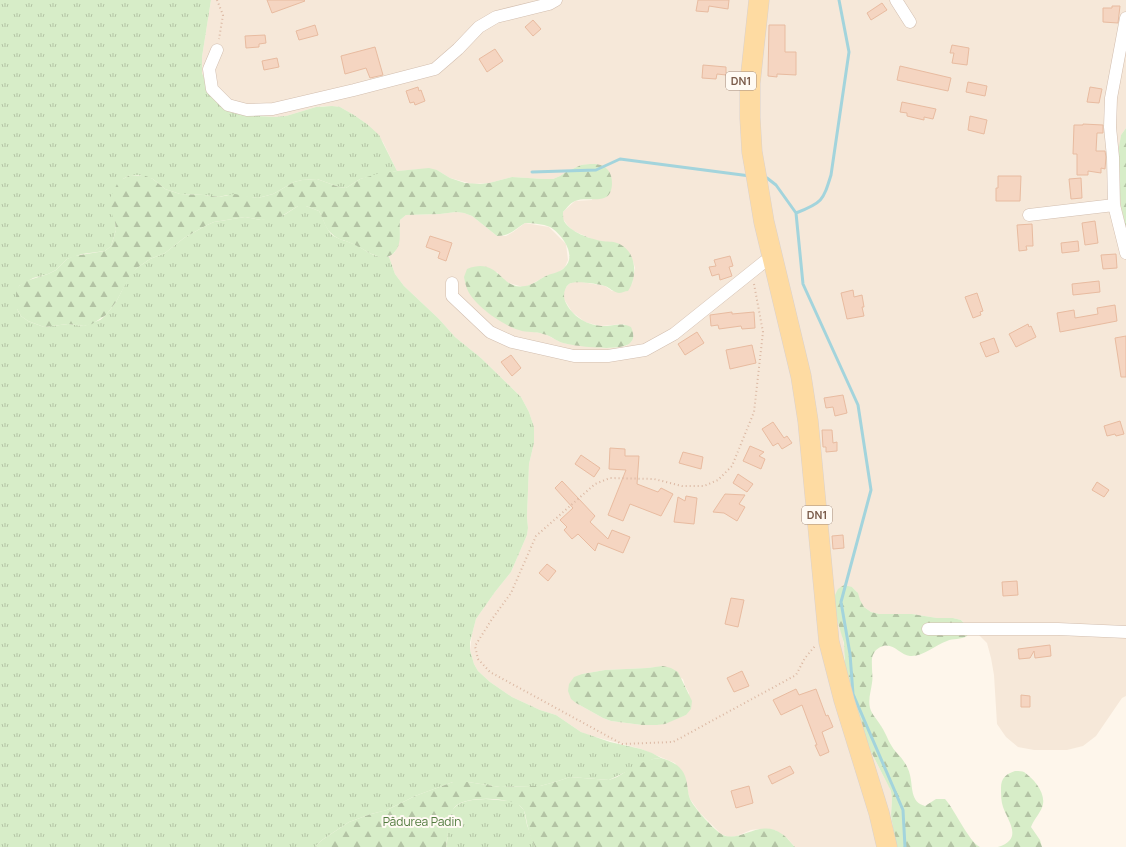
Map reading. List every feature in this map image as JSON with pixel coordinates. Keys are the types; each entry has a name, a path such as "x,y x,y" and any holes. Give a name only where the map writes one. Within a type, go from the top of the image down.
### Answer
{"main road":[{"name":"DN1","path":"749,0 741,84 740,118 752,181 758,267 788,364 796,402 802,446 819,644 835,703 863,791 877,847"},
{"name":"DN1","path":"749,161 750,83 759,0"},
{"name":"DN1","path":"752,181 764,222 801,376 808,421 829,642 844,700 874,795 887,847"}],"street":[{"path":"217,50 210,69 212,89 228,105 247,110 273,108 354,90 435,69 458,49 479,27 496,16 549,4 556,0"},
{"path":"896,0 910,22"},
{"path":"1126,18 1111,98 1110,127 1113,157 1114,205 1126,253"},
{"path":"1029,215 1114,205"},
{"path":"452,284 452,296 490,332 512,342 574,356 608,356 645,350 674,334 758,267"},
{"path":"928,629 1058,629 1126,632"}],"path":[{"path":"217,0 223,15 217,50"},
{"path":"758,267 763,332 754,412 732,466 718,480 704,486 682,486 654,479 610,478 596,484 536,536 511,593 475,646 478,659 490,672 622,744 673,742 796,675 805,658 814,647 819,644"}],"shaded area":[{"path":"211,0 1126,0 1126,128 1121,135 1119,151 1123,214 1126,228 1126,696 1122,698 1096,736 1083,746 1067,750 1034,750 1018,747 1006,737 997,724 994,675 991,658 987,643 978,634 961,620 953,618 937,618 912,614 879,614 871,612 864,607 859,600 857,592 852,587 835,613 842,635 845,651 844,659 860,719 862,734 891,791 891,815 896,847 795,847 788,839 775,830 751,830 737,836 729,837 721,834 700,813 690,799 687,783 675,763 641,749 581,732 556,715 540,710 512,697 490,682 478,671 474,664 470,650 472,634 476,619 511,572 527,535 529,464 534,443 534,427 529,412 521,397 481,358 455,337 439,319 404,286 395,274 389,257 395,252 400,236 400,220 406,215 456,212 464,213 472,216 497,236 506,236 525,223 549,227 566,244 568,260 565,267 559,272 523,287 509,283 502,279 497,272 469,292 485,310 513,328 545,334 560,342 568,344 608,348 625,347 631,342 634,335 624,324 600,326 585,322 572,312 564,299 564,290 569,284 576,281 605,286 612,291 632,284 635,268 633,261 602,241 594,240 574,231 563,219 563,212 575,201 592,200 598,164 581,165 553,179 512,177 489,183 472,184 450,178 437,170 421,169 397,171 383,142 367,124 340,107 316,107 286,116 275,117 244,115 208,88 202,73 202,57","holes":["655,667 683,679 689,693 686,715 657,725 642,725 611,721 576,703 582,674 605,670"]}],"green space":[{"path":"0,0 211,0 202,57 202,73 208,88 244,115 275,117 286,116 316,107 340,107 367,124 379,135 397,171 360,179 346,188 317,179 302,180 294,182 273,194 258,198 227,195 219,197 180,194 165,189 153,179 138,175 130,175 123,179 115,222 116,230 111,246 105,251 82,254 67,259 56,270 33,278 19,286 17,309 21,316 28,321 44,327 68,324 84,326 100,320 106,315 116,302 131,273 137,268 150,259 165,253 184,238 205,226 214,222 245,217 261,220 284,215 298,206 306,206 319,211 329,232 336,237 356,245 373,255 389,257 395,274 404,286 439,319 455,337 481,358 521,397 529,412 534,427 534,443 529,464 527,535 511,572 476,619 470,642 470,650 474,664 478,671 490,682 512,697 540,710 556,715 581,732 610,742 641,749 661,758 653,759 609,780 570,777 540,786 500,787 468,782 453,782 415,796 387,810 349,822 322,840 315,847 0,847"},
{"path":"1126,128 1126,228 1121,206 1117,159 1121,135"},
{"path":"597,164 605,167 612,180 611,191 608,196 603,198 573,202 563,212 564,221 575,232 586,237 615,242 624,246 629,251 634,264 633,279 628,291 619,293 602,285 576,282 572,283 569,284 564,292 564,299 572,312 588,323 600,326 622,325 631,327 633,338 631,342 626,345 597,348 566,344 549,336 513,328 490,315 477,303 468,291 464,277 467,269 478,266 486,267 493,270 510,284 525,286 562,270 568,263 569,252 563,240 555,230 550,227 525,223 512,232 502,236 497,236 472,216 456,212 406,215 400,220 400,240 398,247 391,255 386,257 369,253 336,237 327,228 319,211 306,206 298,206 277,219 261,220 245,217 214,222 184,238 165,253 150,259 137,268 131,274 116,302 106,315 92,324 84,326 68,324 44,327 28,321 21,316 17,309 16,293 19,286 26,281 56,270 67,259 74,256 105,251 111,246 116,230 115,222 109,206 110,198 117,184 130,175 146,176 153,179 165,189 180,194 219,197 234,194 258,198 273,194 294,182 302,180 317,179 346,188 360,179 377,174 429,168 437,170 450,178 465,183 480,184 512,177 553,179 581,165"},
{"path":"844,585 852,587 858,593 864,607 871,612 879,614 912,614 937,618 953,618 961,620 967,626 969,631 967,636 942,643 920,655 906,655 890,646 882,646 876,650 872,658 872,679 869,705 872,713 892,746 908,768 914,798 920,804 925,806 936,799 945,799 971,839 980,847 896,847 891,815 891,791 862,734 860,719 845,667 844,643 835,613 834,597 838,589"},
{"path":"663,666 678,672 692,701 691,709 686,715 665,724 642,725 611,721 576,703 571,699 568,691 569,684 574,677 582,674 605,670"},
{"name":"Pădurea Padin","path":"661,758 675,764 682,770 686,778 692,803 719,833 730,837 759,829 774,830 784,835 795,847 535,847 523,809 510,802 477,799 459,804 454,808 448,822 446,847 315,847 322,840 349,822 387,810 415,796 453,782 468,782 500,787 540,786 570,777 609,780 617,777 638,764"},
{"path":"1015,771 1023,772 1028,775 1041,790 1043,804 1031,827 1040,840 1042,847 998,847 1006,844 1012,835 1011,825 1002,805 1001,788 1005,777"},
{"path":"486,799 511,801 518,804 524,810 527,825 535,847 446,847 448,819 454,808 459,804 471,800"}],"building":[{"path":"267,0 304,0 305,1 272,13"},
{"path":"698,0 729,0 728,9 709,6 708,12 696,11"},
{"path":"882,3 887,10 871,20 867,13"},
{"path":"1112,6 1120,6 1118,23 1103,22 1103,8 1112,8"},
{"path":"533,20 541,29 533,36 525,27"},
{"path":"315,25 318,35 299,40 296,31"},
{"path":"769,25 785,25 785,52 796,52 796,75 777,74 777,77 768,76"},
{"path":"265,35 266,43 259,44 259,47 246,48 245,36"},
{"path":"952,45 969,48 967,65 952,63 954,53 950,53"},
{"path":"375,47 383,75 370,78 366,68 345,74 341,56"},
{"path":"495,49 503,61 487,72 479,59"},
{"path":"277,58 279,67 264,70 262,61"},
{"path":"703,65 726,67 726,75 717,74 716,79 702,78"},
{"path":"900,66 951,78 948,91 897,80"},
{"path":"968,82 987,86 985,96 966,92"},
{"path":"418,87 419,91 421,90 425,101 415,105 414,102 410,103 406,91"},
{"path":"1090,87 1102,89 1099,103 1087,102"},
{"path":"902,102 936,109 933,119 924,117 924,120 907,116 907,113 900,112"},
{"path":"970,116 987,120 984,134 968,130"},
{"path":"1074,125 1103,125 1103,133 1097,133 1096,151 1105,151 1105,169 1101,168 1101,173 1088,171 1088,175 1077,175 1077,154 1073,154"},
{"path":"998,176 1021,176 1020,201 996,201"},
{"path":"1081,178 1082,198 1071,199 1069,179"},
{"path":"1095,221 1098,243 1085,245 1082,223"},
{"path":"1032,224 1033,246 1026,246 1027,250 1019,251 1017,225"},
{"path":"430,236 452,243 446,261 438,258 440,252 426,247"},
{"path":"1078,241 1079,251 1062,253 1061,243"},
{"path":"1116,254 1117,268 1103,269 1101,255"},
{"path":"730,256 733,266 729,267 732,276 720,280 719,274 712,276 709,267 716,266 714,260"},
{"path":"1099,281 1100,292 1073,295 1072,284"},
{"path":"853,290 854,297 862,295 864,316 847,319 841,293"},
{"path":"977,293 983,311 980,312 981,315 973,318 965,297"},
{"path":"1115,305 1117,321 1060,332 1057,313 1074,310 1075,318 1098,314 1097,308"},
{"path":"732,312 732,314 754,312 755,328 742,329 741,326 719,329 718,325 711,326 710,315"},
{"path":"1028,324 1029,327 1031,326 1036,337 1016,347 1009,334"},
{"path":"697,332 704,343 685,355 678,344"},
{"path":"1126,336 1126,377 1121,377 1115,338"},
{"path":"994,338 999,352 986,357 980,343"},
{"path":"752,345 756,363 730,369 726,350"},
{"path":"511,355 521,368 512,376 501,362"},
{"path":"843,395 847,413 835,416 833,407 826,408 824,398"},
{"path":"1120,421 1124,434 1107,436 1104,426"},
{"path":"773,422 784,438 787,436 792,443 782,449 778,443 773,446 762,429"},
{"path":"822,430 832,430 833,443 837,442 837,451 826,452 826,447 823,447"},
{"path":"750,446 764,452 759,456 765,459 761,469 743,461"},
{"path":"610,448 625,449 625,456 639,456 637,484 658,492 661,488 673,494 661,516 630,504 623,521 608,515 626,470 609,469"},
{"path":"683,452 703,457 701,469 679,463"},
{"path":"581,455 600,468 594,477 575,464"},
{"path":"738,474 753,484 747,492 733,483"},
{"path":"562,481 595,516 590,522 608,539 612,530 630,537 623,553 598,543 595,551 578,534 572,539 564,530 567,527 560,520 573,508 555,488"},
{"path":"1097,482 1109,490 1104,497 1092,490"},
{"path":"725,494 745,495 739,504 745,507 737,521 724,513 713,512"},
{"path":"686,496 697,498 694,524 674,522 678,497 685,501"},
{"path":"843,535 844,548 833,549 832,536"},
{"path":"547,564 556,571 548,581 539,573"},
{"path":"1017,581 1018,595 1003,596 1002,582"},
{"path":"731,598 744,600 738,627 725,624"},
{"path":"1050,645 1051,656 1035,658 1034,651 1030,658 1019,659 1018,649"},
{"path":"742,671 749,686 734,692 727,678"},
{"path":"796,689 799,695 816,689 826,716 828,715 833,727 822,732 829,752 820,756 802,705 781,715 773,700"},
{"path":"1021,695 1030,696 1030,707 1021,707"},
{"path":"790,766 794,773 772,784 768,776"},
{"path":"749,786 753,803 736,808 731,791"}],"waterway":[{"path":"796,213 820,200 826,190 831,175 849,52 839,0"},
{"path":"532,172 596,170 620,159 750,176"},
{"path":"763,177 767,178 776,185 796,213 803,284 858,405 871,490 841,602 850,654 853,694 903,810 905,847"}]}
